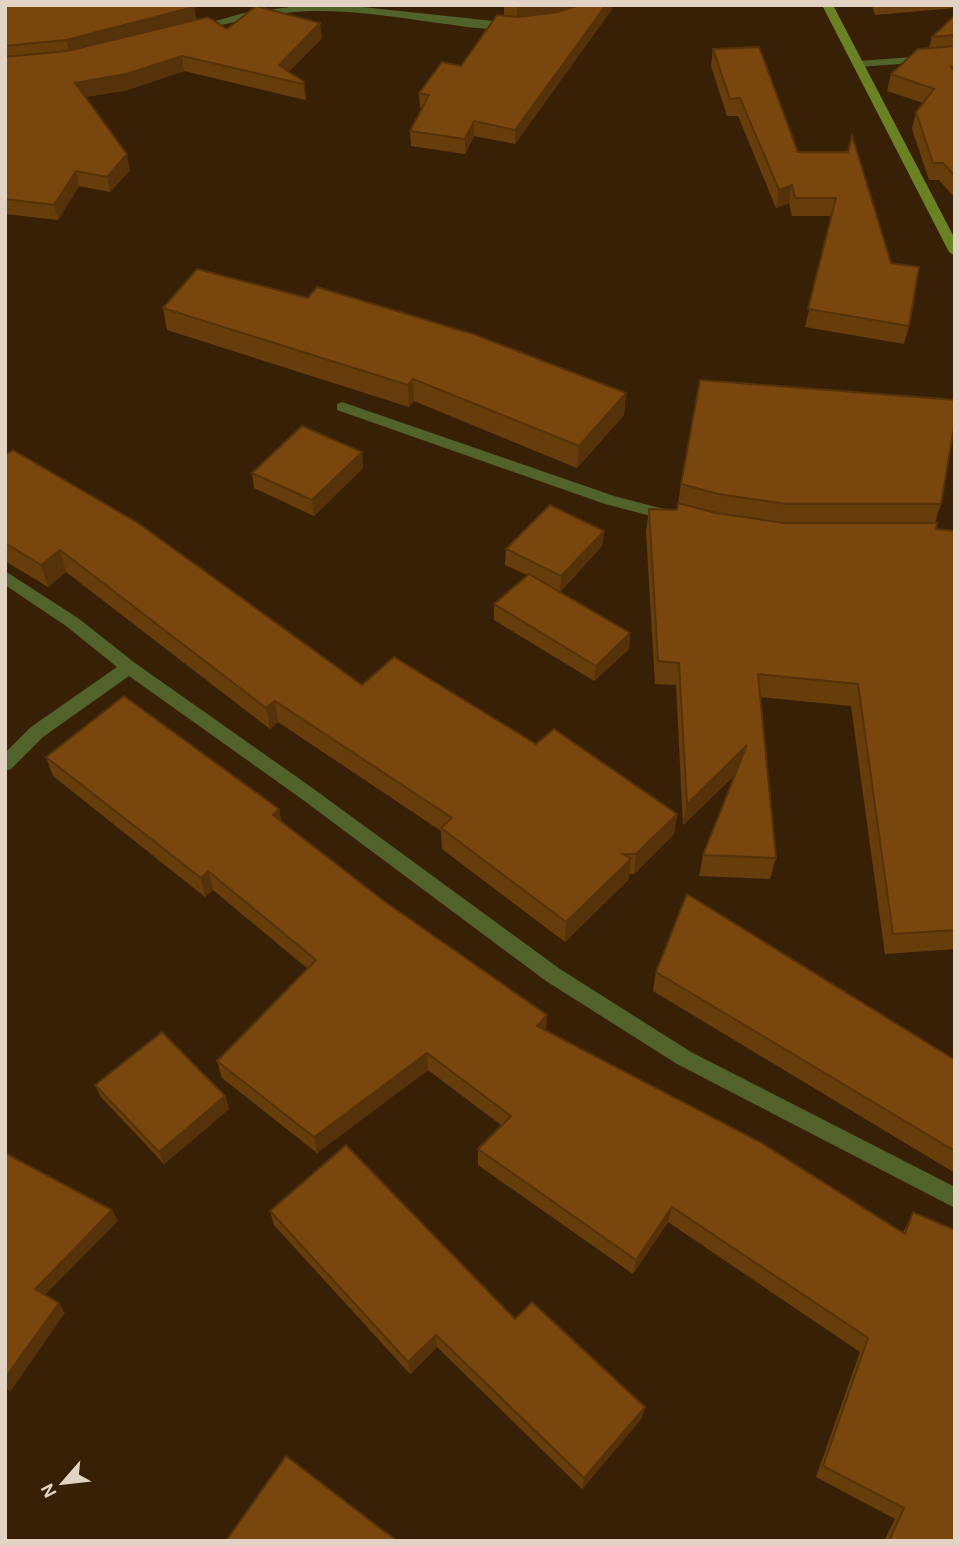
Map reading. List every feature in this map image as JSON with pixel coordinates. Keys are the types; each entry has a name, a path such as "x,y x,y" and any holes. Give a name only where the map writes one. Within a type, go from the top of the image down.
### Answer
{"main road":[{"path":"827,5 955,253"}],"street":[{"path":"236,5 243,16"},
{"path":"181,32 271,11 330,8 496,25 528,25"},
{"path":"858,64 955,57"},
{"path":"342,407 610,500 687,521"},
{"path":"5,577 72,622 129,667 564,982 684,1058 955,1198"},
{"path":"5,764 37,732 129,667"}],"building":[{"path":"5,5 194,7 66,40 5,46"},
{"path":"580,5 606,5 515,130 474,121 465,139 410,131 429,95 419,93 442,62 461,66 497,15 518,17 558,12"},
{"path":"256,6 320,23 279,65 304,82 303,84 182,56 126,74 75,83 127,154 107,177 76,171 54,205 5,199 5,57 67,51 208,17 227,29"},
{"path":"955,15 955,35 932,37"},
{"path":"955,46 955,68 950,66 955,71 955,176 943,163 933,163 916,112 934,89 891,74 918,49"},
{"path":"759,47 798,152 848,152 852,135 891,263 919,267 909,326 808,309 836,198 795,198 792,185 779,190 740,98 730,99 713,49"},
{"path":"197,269 308,298 317,287 476,335 626,393 579,446 413,379 408,385 163,308"},
{"path":"700,380 955,400 955,421 941,504 787,504 718,494 681,484"},
{"path":"302,426 362,452 312,500 252,473"},
{"path":"13,450 138,523 362,685 394,657 536,744 554,729 677,814 636,854 623,854 631,859 566,922 441,828 452,818 275,701 266,708 60,550 41,565 5,543 5,455"},
{"path":"678,503 716,513 785,523 937,523 936,529 955,531 955,930 893,934 858,684 758,674 776,858 703,855 747,745 687,804 679,663 658,661 649,509 677,510"},
{"path":"550,505 604,531 561,576 506,549"},
{"path":"529,574 630,633 596,666 494,604"},
{"path":"124,696 279,809 273,815 384,901 547,1015 537,1026 760,1142 905,1234 913,1212 955,1230 955,1541 889,1541 904,1508 823,1466 868,1338 672,1207 636,1260 478,1149 511,1116 427,1053 314,1137 217,1061 316,960 208,871 201,878 46,757"},
{"path":"687,894 955,1060 955,1151 656,972"},
{"path":"162,1032 225,1096 159,1152 95,1085"},
{"path":"346,1145 515,1319 532,1302 645,1407 584,1478 436,1335 408,1362 270,1211"},
{"path":"7,1154 112,1210 35,1289 59,1303 5,1378 5,1156"},
{"path":"286,1456 397,1541 226,1541"}]}
